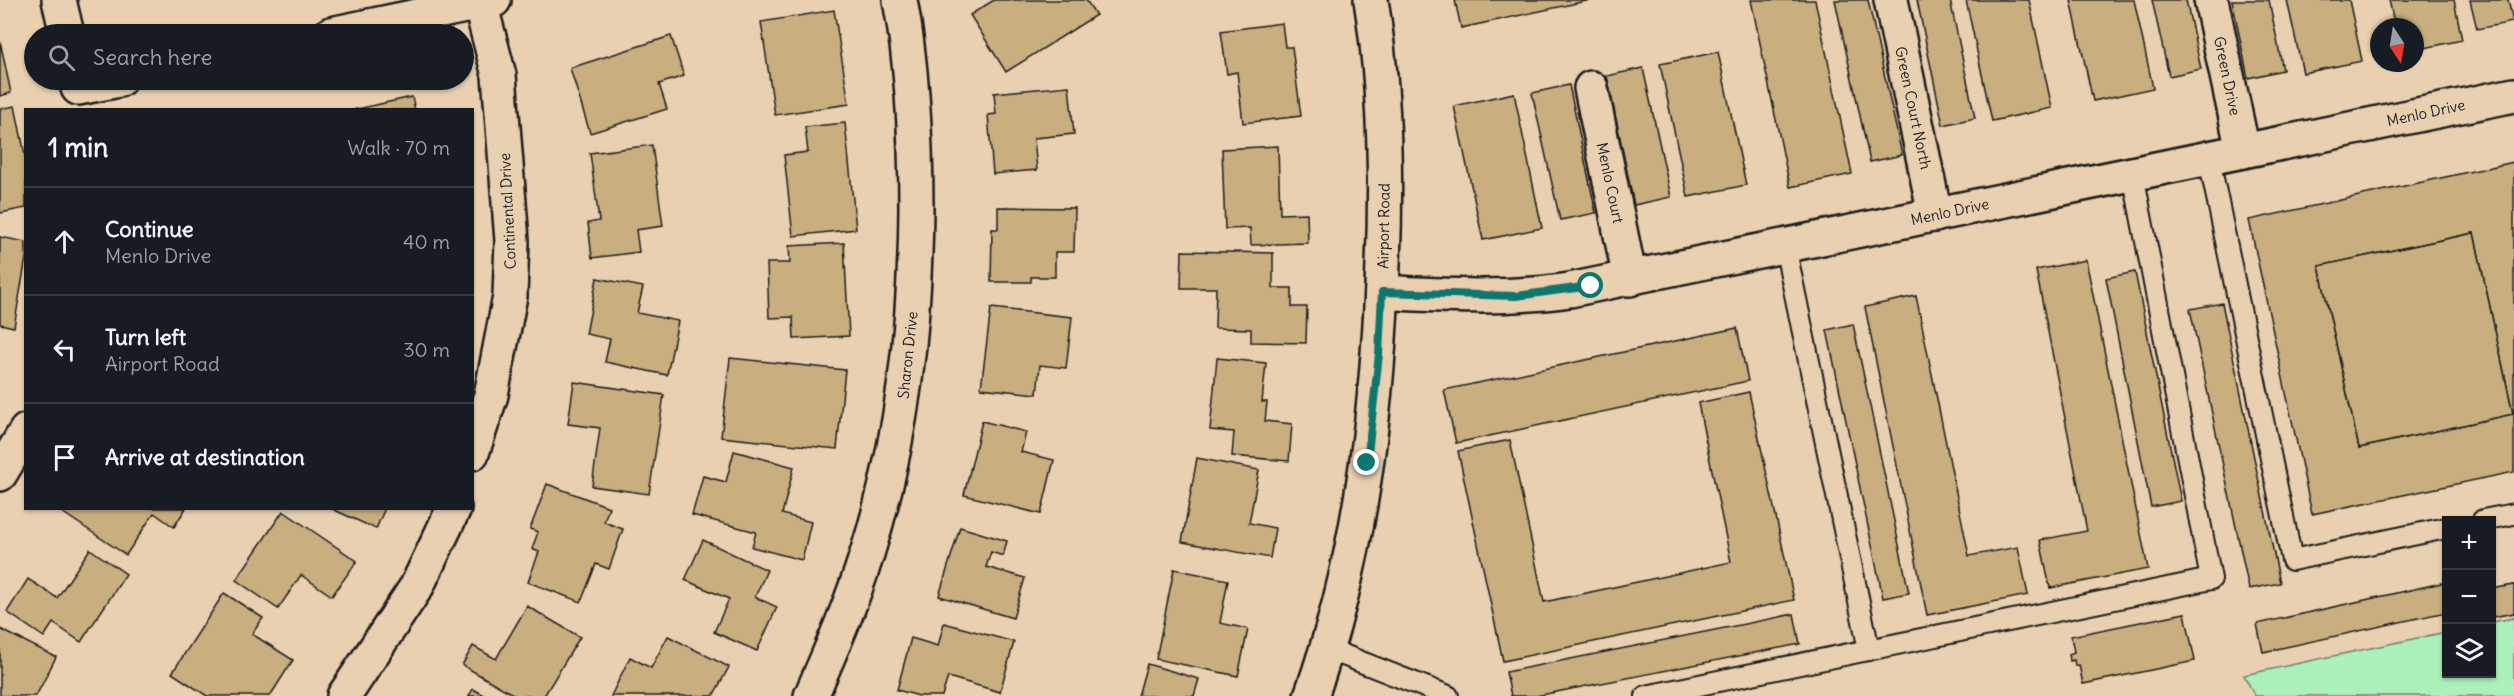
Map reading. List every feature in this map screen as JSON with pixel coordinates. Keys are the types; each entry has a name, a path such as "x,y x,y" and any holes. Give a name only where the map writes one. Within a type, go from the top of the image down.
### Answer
{"street":[{"path":"59,0 65,24"},
{"name":"Sharon Drive","path":"811,696 840,629 866,558 884,494 911,347 916,264 916,164 913,98 900,0"},
{"name":"Airport Road","path":"1311,696 1328,649 1354,537 1367,463 1379,354 1384,243 1384,127 1381,80 1371,0"},
{"name":"Green Court North","path":"1891,0 1935,215"},
{"name":"Green Drive","path":"2211,0 2243,151"},
{"path":"378,24 487,1"},
{"name":"Continental Drive","path":"474,447 491,395 510,296 512,241 499,75 487,1"},
{"name":"Menlo Court","path":"1591,88 1630,279"},
{"name":"Menlo Drive","path":"1382,292 1516,296 1561,292 2514,95"},
{"path":"0,474 24,434"},
{"path":"344,696 388,633 417,586 453,510"}],"lane":[{"path":"2209,159 2292,560 2442,529"},
{"path":"1646,696 2211,579 2133,174"},
{"path":"1785,246 1869,650"},
{"path":"2496,517 2514,514"},
{"path":"1328,649 1448,696"}],"green space":[{"path":"2514,618 2514,696 2255,696 2244,675 2442,633 2442,678 2496,678 2496,621"}],"building":[{"path":"994,0 1086,0 1096,15 1006,72 970,15"},
{"path":"1455,0 1591,0 1461,28"},
{"path":"1751,0 1815,0 1852,174 1790,187"},
{"path":"1835,0 1868,0 1902,155 1870,162"},
{"path":"1917,0 1950,0 1975,118 1943,125"},
{"path":"1966,0 2029,0 2052,108 1992,121"},
{"path":"2071,0 2134,0 2153,88 2093,101"},
{"path":"2152,0 2186,0 2201,69 2169,76"},
{"path":"2232,0 2269,0 2283,70 2248,78"},
{"path":"2287,0 2349,0 2362,61 2303,73"},
{"path":"2389,0 2454,0 2462,40 2424,48 2424,18 2393,18"},
{"path":"2470,0 2508,0 2513,22 2477,29"},
{"path":"834,10 849,104 775,115 761,22"},
{"path":"1282,23 1285,47 1292,47 1301,116 1243,123 1237,72 1227,74 1221,31"},
{"path":"671,36 684,76 659,84 667,109 590,133 570,68"},
{"path":"0,41 11,93 0,96"},
{"path":"1718,52 1746,185 1688,197 1660,64"},
{"path":"1643,68 1671,197 1634,205 1607,76"},
{"path":"1569,85 1596,213 1560,220 1532,93"},
{"path":"1069,86 1074,134 1034,138 1037,170 993,174 988,115 996,114 994,93"},
{"path":"1514,93 1542,228 1483,240 1454,106"},
{"path":"412,97 415,108 362,108"},
{"path":"15,106 24,150 24,208 0,213 0,109"},
{"path":"845,123 856,229 793,236 784,155 808,152 805,127"},
{"path":"652,145 663,226 636,230 639,252 592,258 588,223 599,221 590,153"},
{"path":"1278,146 1280,214 1307,213 1308,243 1251,245 1250,228 1225,229 1222,149"},
{"path":"2514,162 2514,472 2312,514 2249,220","holes":["2474,233 2513,414 2359,448 2319,266"]},
{"path":"998,207 1075,208 1074,252 1055,252 1055,277 1031,277 1031,282 991,282 992,229 998,229"},
{"path":"2474,233 2513,414 2359,448 2319,266"},
{"path":"0,237 24,242 24,270 14,327 0,324"},
{"path":"844,243 849,336 794,339 793,317 769,318 767,263 790,263 789,246"},
{"path":"1182,251 1273,253 1273,288 1292,288 1292,307 1307,307 1306,343 1251,342 1251,329 1215,328 1216,288 1181,288"},
{"path":"2086,260 2148,569 2050,588 2040,540 2087,531 2036,270"},
{"path":"2135,272 2181,501 2151,507 2106,278"},
{"path":"597,278 643,287 637,313 678,321 667,375 605,362 610,339 586,334"},
{"path":"1916,296 1969,556 2018,547 2028,595 1927,615 1865,307"},
{"path":"2222,303 2280,583 2249,589 2190,309"},
{"path":"991,308 1072,317 1066,368 1040,365 1037,394 981,388"},
{"path":"1853,324 1909,593 1883,598 1827,330"},
{"path":"1737,328 1748,381 1456,443 1444,390"},
{"path":"730,358 845,370 837,449 721,437"},
{"path":"1217,358 1266,363 1262,402 1267,402 1265,421 1292,424 1289,461 1232,456 1234,432 1210,430"},
{"path":"574,382 664,395 649,494 592,486 600,428 568,424"},
{"path":"1749,392 1794,600 1503,661 1458,451 1510,440 1544,602 1731,562 1698,403"},
{"path":"982,421 1026,432 1021,452 1054,460 1041,514 964,495"},
{"path":"734,451 794,467 782,514 811,522 802,560 752,547 756,532 692,515 703,476 726,482"},
{"path":"1197,458 1259,470 1249,523 1275,528 1270,558 1182,542"},
{"path":"547,484 609,507 604,522 623,529 609,569 596,564 581,602 528,582 539,552 532,549 538,532 530,529"},
{"path":"63,510 185,510 174,527 154,513 126,555 62,512"},
{"path":"334,510 384,510 376,529"},
{"path":"283,511 357,561 332,596 301,575 278,609 236,580"},
{"path":"960,527 1007,541 1003,556 991,552 986,567 1025,578 1013,618 939,596"},
{"path":"703,540 767,570 755,597 777,607 757,651 714,632 729,599 685,580"},
{"path":"90,549 126,574 81,642 53,623 44,637 7,612 28,579 57,598"},
{"path":"1174,569 1228,580 1220,623 1248,629 1238,676 1156,659"},
{"path":"2442,583 2442,613 2263,652 2257,624"},
{"path":"2514,585 2514,613 2496,616 2496,588"},
{"path":"224,593 263,618 252,634 293,660 270,696 207,696 172,673"},
{"path":"527,606 580,637 544,696 516,696 462,665 473,646 496,659"},
{"path":"2185,613 2195,661 2083,684 2079,665 2075,666 2074,660 2070,661 2069,654 2074,652 2071,636"},
{"path":"1794,614 1800,644 1536,696 1511,696 1506,672"},
{"path":"944,623 1014,642 1000,692 948,677 942,696 919,696 897,690 911,638 938,646"},
{"path":"0,629 56,657 36,696 0,696"},
{"path":"668,636 729,667 713,696 611,696 630,657 651,668"},
{"path":"1147,664 1199,679 1194,696 1138,696"},
{"path":"473,689 485,696 469,696"}],"route":[{"path":"1367,463 1379,354 1382,292 1516,296 1591,286"}]}
